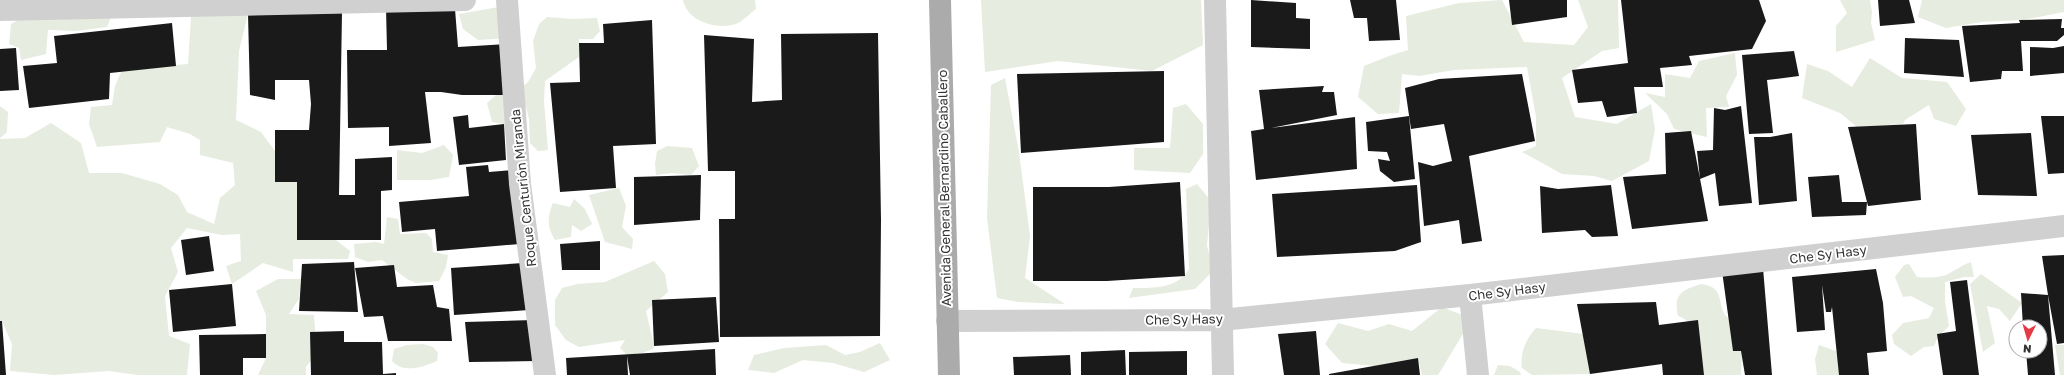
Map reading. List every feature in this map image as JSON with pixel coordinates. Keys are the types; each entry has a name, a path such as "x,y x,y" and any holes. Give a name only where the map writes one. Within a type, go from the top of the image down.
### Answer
{"main road":[{"name":"Avenida General Bernardino Caballero","path":"940,0 949,375"}],"street":[{"path":"0,10 465,0"},
{"name":"Roque Centurión Miranda","path":"507,0 520,184 545,375"},
{"path":"1215,0 1223,375"},
{"name":"Che Sy Hasy","path":"947,321 1222,320 1470,295 2064,226"},
{"path":"1470,295 1478,375"}],"shaded area":[{"path":"683,0 755,0 756,9 738,23 722,26 713,25 697,19 691,14 686,8"},
{"path":"981,0 1201,0 1203,45 1152,71 1058,61 985,72"},
{"path":"1502,0 1524,42 1574,45 1588,27 1578,0 1618,0 1619,48 1602,51 1562,78 1575,117 1617,124 1651,104 1655,129 1649,161 1612,181 1594,176 1562,174 1522,152 1536,146 1536,117 1527,67 1454,70 1419,76 1402,74 1399,113 1378,114 1358,97 1364,66 1408,50 1406,16 1459,3"},
{"path":"1840,0 1870,0 1872,12 1871,23 1875,40 1836,52 1836,26 1847,13"},
{"path":"1922,0 2064,0 2064,12 2023,20 1981,22 1946,28 1918,17"},
{"path":"192,1 248,14 239,51 236,120 261,132 275,151 275,182 297,182 297,240 336,240 350,251 348,259 293,259 293,272 263,263 232,284 226,266 241,261 240,234 222,235 187,228 171,248 178,272 165,296 169,336 190,344 187,375 138,375 108,371 54,375 10,371 12,344 2,321 0,321 0,139 25,138 51,123 81,143 89,173 122,173 160,184 178,195 187,212 214,224 220,198 235,185 233,163 200,155 200,140 190,134 167,127 160,142 97,147 89,124 91,107 112,105 115,86 122,70 188,64"},
{"path":"510,5 510,38 478,40 463,29 459,14"},
{"path":"25,16 111,17 107,27 76,31 48,30 46,54 21,60 19,48 9,44 11,24"},
{"path":"547,17 572,19 597,18 600,31 593,39 579,39 579,57 545,81 544,101 548,150 538,151 530,143 529,119 521,88 528,82 536,68 533,41 539,24"},
{"path":"1735,53 1737,75 1726,96 1729,107 1706,108 1707,137 1674,129 1667,114 1645,93 1665,97 1665,74 1690,78 1699,61"},
{"path":"1870,58 1902,78 1947,82 1966,109 1956,126 1934,119 1929,105 1905,120 1903,124 1857,127 1840,113 1802,98 1807,64 1828,71 1852,87"},
{"path":"1005,78 1019,152 1030,236 1025,278 1065,304 1018,302 997,298 987,218 991,85"},
{"path":"496,95 506,95 507,141 504,124 492,122 487,103"},
{"path":"1186,104 1203,124 1203,154 1190,173 1134,170 1134,148 1170,148 1173,108"},
{"path":"0,106 8,112 7,132 0,138"},
{"path":"444,145 453,155 449,177 430,180 397,180 397,150 422,153"},
{"path":"667,146 692,148 699,166 691,175 672,173 656,175 655,164 657,151"},
{"path":"1197,184 1211,201 1207,246 1214,270 1195,289 1129,298 1133,288 1149,288 1172,284 1184,276 1189,269 1186,189"},
{"path":"619,188 626,206 622,227 633,239 632,249 605,242 589,195"},
{"path":"574,199 585,209 592,224 581,231 572,225 571,237 555,240 549,226 549,217 553,203 570,207"},
{"path":"387,217 398,219 400,234 426,233 432,239 433,252 448,255 446,267 439,281 416,283 407,279 382,260 368,262 355,257 354,244 376,242 384,244"},
{"path":"654,261 665,274 668,292 646,311 654,346 653,349 642,353 627,355 620,348 625,340 579,347 566,340 555,325 555,300 562,288 577,284 605,282"},
{"path":"1971,262 1974,277 1964,277 1945,282 1945,301 1949,326 1938,337 1934,346 1924,347 1911,356 1894,344 1892,335 1903,323 1929,318 1934,308 1911,296 1903,297 1895,277 1904,265 1909,264 1917,277 1925,278 1945,275"},
{"path":"1981,274 2022,303 2011,319 2008,319 1999,309 1987,306 1995,343 1983,352 1970,284"},
{"path":"278,279 301,279 299,299 289,314 314,315 317,353 306,367 306,375 258,375 266,358 266,315 256,291"},
{"path":"1701,284 1714,288 1719,296 1725,315 1737,326 1739,330 1741,336 1742,357 1741,375 1699,375 1701,358 1699,341 1692,326 1686,320 1678,316 1677,303 1680,294 1689,288"},
{"path":"1442,307 1472,319 1438,375 1422,375 1418,358 1375,366 1342,363 1325,344 1338,323 1368,331 1389,324 1412,331"},
{"path":"1536,328 1584,334 1591,368 1590,374 1532,375 1522,368 1524,346"},
{"path":"880,343 890,360 864,372 833,363 803,360 774,373 748,370 754,355 784,348 826,345 845,355 860,352"},
{"path":"423,344 433,347 438,353 437,361 420,367 408,368 397,365 392,361 394,349 407,345"},
{"path":"1819,345 1836,351 1842,375 1817,375 1815,359"},
{"path":"2055,345 2064,345 2064,375 2060,375"},
{"path":"1498,365 1510,366 1520,372 1521,375 1494,375"}],"building":[{"path":"1251,0 1296,3 1296,18 1310,19 1310,49 1251,47"},
{"path":"1350,0 1396,0 1400,40 1369,41 1367,18 1354,18"},
{"path":"1509,0 1567,0 1567,17 1512,25"},
{"path":"1621,0 1759,0 1766,21 1752,49 1689,56 1692,65 1660,68 1663,87 1634,87 1637,113 1607,117 1602,101 1578,103 1572,70 1628,63"},
{"path":"1878,0 1909,0 1915,23 1880,26"},
{"path":"386,8 455,9 458,47 507,44 506,95 462,95 441,92 425,92 431,143 389,146 389,127 348,128 347,50 387,50"},
{"path":"342,13 339,195 355,195 355,159 392,157 392,190 381,191 381,240 297,240 297,182 275,182 275,130 309,130 311,104 309,80 275,80 275,100 250,95 248,14"},
{"path":"2062,19 2061,28 2064,28 2064,35 2057,41 2021,41 2023,71 2002,71 2001,79 1970,82 1962,26 2020,23 2019,20"},
{"path":"652,20 656,144 613,146 616,188 560,192 550,83 580,82 579,43 604,43 603,24"},
{"path":"172,23 176,66 110,73 109,99 29,108 23,66 57,63 54,36"},
{"path":"878,33 881,220 880,336 720,337 719,219 735,219 735,171 708,171 704,35 754,39 752,102 782,100 781,34"},
{"path":"1905,38 1959,40 1964,77 1904,73"},
{"path":"2064,46 2064,73 2030,76 2030,47 2053,48"},
{"path":"16,48 19,90 0,91 0,49"},
{"path":"1794,51 1799,76 1767,80 1773,133 1749,134 1742,55"},
{"path":"1164,71 1164,142 1021,153 1017,74"},
{"path":"1522,74 1535,141 1469,156 1482,241 1462,244 1459,220 1424,226 1418,162 1433,166 1452,161 1444,124 1411,129 1405,88 1439,79"},
{"path":"1324,86 1322,92 1334,92 1337,115 1271,128 1355,117 1357,169 1256,180 1251,131 1264,129 1259,90"},
{"path":"1741,106 1752,203 1719,206 1715,173 1700,179 1697,151 1713,150 1714,108 1725,110"},
{"path":"468,115 469,128 504,124 506,160 459,165 453,117"},
{"path":"1409,116 1415,179 1394,182 1380,171 1378,159 1390,161 1387,152 1368,151 1366,122"},
{"path":"2041,116 2064,116 2064,173 2048,174"},
{"path":"1916,124 1921,200 1868,206 1848,127"},
{"path":"1691,131 1708,221 1632,229 1623,177 1666,174 1665,133"},
{"path":"1792,133 1797,201 1759,205 1754,137 1770,137"},
{"path":"2031,133 2037,196 1978,195 1971,135"},
{"path":"488,165 489,172 514,170 520,244 437,251 435,229 402,232 399,202 469,196 466,167"},
{"path":"701,175 700,220 634,225 634,177"},
{"path":"1839,175 1842,202 1867,202 1866,215 1812,217 1808,177"},
{"path":"1180,182 1185,276 1107,281 1033,281 1033,187 1109,187"},
{"path":"1417,185 1421,242 1395,251 1277,257 1272,194"},
{"path":"1611,185 1618,236 1592,237 1585,230 1542,233 1540,186 1558,189"},
{"path":"209,236 214,271 186,275 181,240"},
{"path":"600,241 600,270 562,270 560,244"},
{"path":"2064,255 2064,343 2057,344 2042,256"},
{"path":"354,262 358,312 299,311 302,264"},
{"path":"523,263 529,310 454,315 451,268"},
{"path":"394,265 397,287 433,285 437,307 449,309 452,341 388,341 383,316 364,317 355,268"},
{"path":"1763,268 1772,375 1745,375 1741,351 1733,351 1722,271"},
{"path":"1876,269 1883,303 1887,351 1867,353 1869,375 1839,375 1832,307 1831,312 1826,312 1822,285 1825,330 1797,332 1792,277"},
{"path":"1967,280 1979,375 1943,375 1937,334 1956,331 1950,282"},
{"path":"232,284 236,326 173,332 169,290"},
{"path":"2021,293 2048,295 2055,375 2028,375 2027,359 2048,359 2048,319 2023,319"},
{"path":"716,297 719,342 654,346 652,300"},
{"path":"1656,302 1659,325 1698,320 1704,375 1663,375 1662,364 1590,374 1577,304"},
{"path":"533,320 536,361 469,362 465,322"},
{"path":"0,321 2,321 6,375 0,375"},
{"path":"344,331 344,342 382,342 383,374 396,373 396,375 311,375 310,332"},
{"path":"1316,331 1320,375 1284,375 1278,334"},
{"path":"266,334 266,358 243,358 243,375 200,375 199,335"},
{"path":"715,349 716,375 630,375 627,356 628,375 567,375 566,358"},
{"path":"1125,350 1126,375 1081,375 1081,352"},
{"path":"1187,351 1187,375 1129,375 1129,352"},
{"path":"1070,355 1071,375 1014,375 1013,357"},
{"path":"1418,358 1420,375 1329,375 1329,374"}]}
